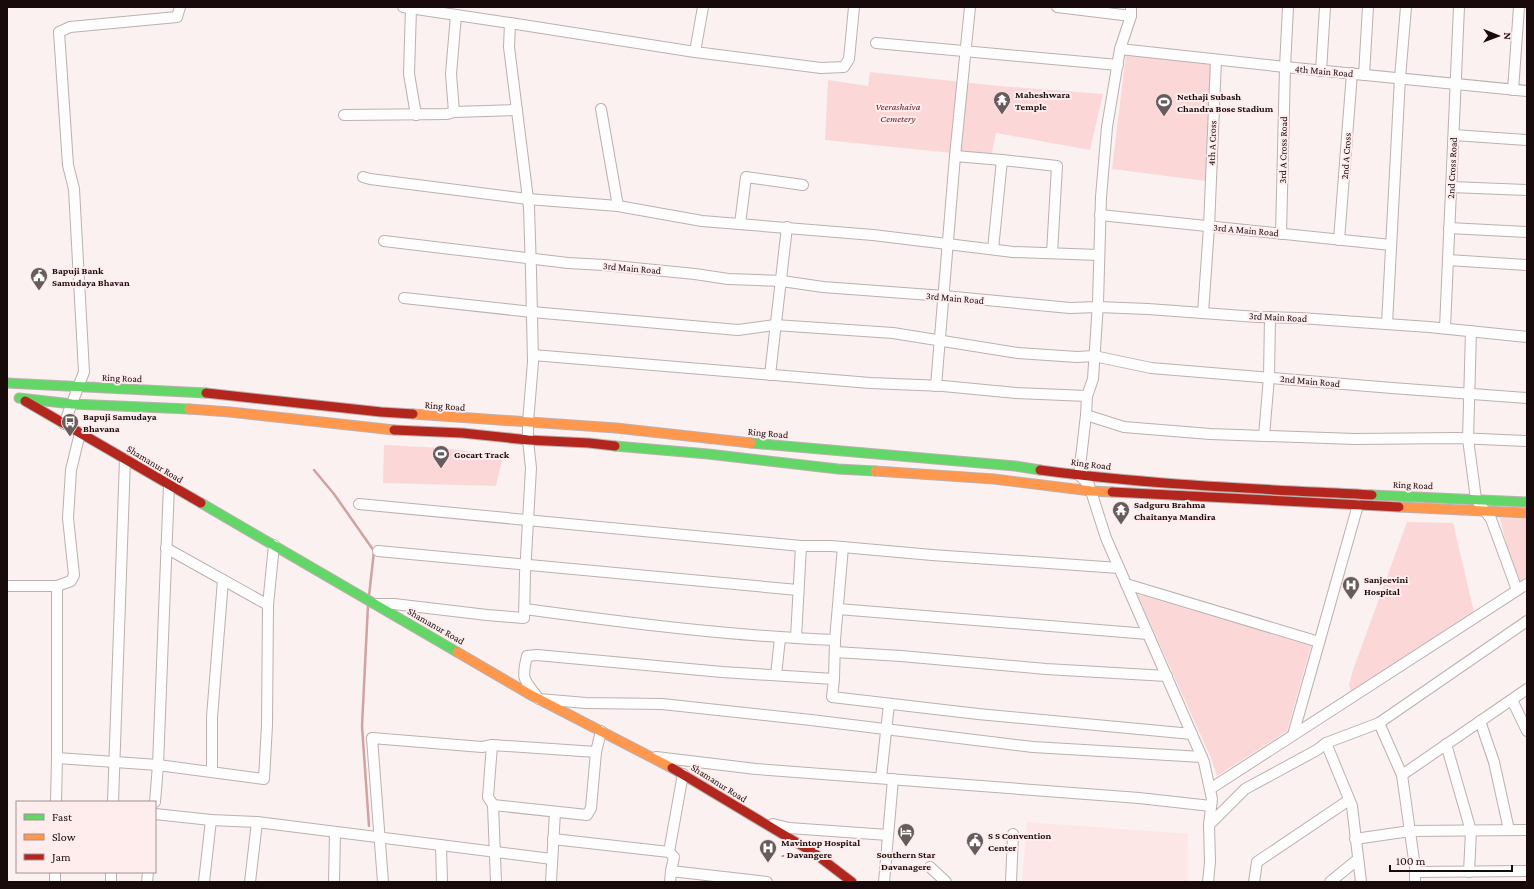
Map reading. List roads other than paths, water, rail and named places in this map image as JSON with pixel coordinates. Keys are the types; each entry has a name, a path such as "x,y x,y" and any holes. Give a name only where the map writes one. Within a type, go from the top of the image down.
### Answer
{"main road":[{"name":"Ring Road","path":"7,384 200,392 349,409 616,428 758,444 929,460 979,462 1052,470 1079,475 1214,487 1418,497 1476,498 1527,502"},
{"path":"7,384 40,400 72,404 230,412 391,430 462,433 528,440 589,443 708,454 838,469 994,479 1091,491 1527,513"},
{"name":"Shamanur Road","path":"40,400 16,396 539,699 682,774 757,820 814,852 852,882"}],"street":[{"path":"64,424 84,372 74,189 68,165 59,32 70,27 177,17 180,7"},
{"path":"695,52 703,7"},
{"path":"416,114 409,74 407,8 695,52 821,68 844,67 849,59 854,7"},
{"path":"936,386 955,156 967,51 970,7"},
{"path":"1057,7 1131,12 1120,48 1107,127 1100,215 1098,308 1093,379 1087,396 1079,475 1090,485 1106,538 1202,757 1210,789 1211,806 1209,825 1210,862 1208,882"},
{"name":"3rd A Cross Road","path":"1281,234 1288,7"},
{"path":"1321,71 1325,7"},
{"path":"1364,75 1368,7"},
{"path":"1387,324 1400,78 1406,7"},
{"name":"2nd Cross Road","path":"1445,328 1459,7"},
{"path":"1513,90 1519,7"},
{"path":"454,112 451,74 456,15"},
{"path":"375,603 524,618 525,564 531,468 528,422 533,355 531,258 528,199 509,48 510,23"},
{"path":"876,43 1118,65"},
{"name":"4th Main Road","path":"1120,48 1216,60 1527,91"},
{"name":"4th A Cross","path":"1203,313 1209,227 1216,60"},
{"name":"2nd A Cross","path":"1339,240 1352,73"},
{"path":"601,109 618,206"},
{"path":"344,115 446,114 454,112 517,110"},
{"path":"1454,135 1527,140"},
{"path":"955,156 1057,166 1052,253"},
{"path":"993,249 1002,160"},
{"path":"363,177 528,199 618,206 702,221 948,244 1013,252 1099,255"},
{"path":"740,224 746,177 803,185"},
{"path":"1452,187 1527,190"},
{"name":"3rd A Main Road","path":"1100,215 1391,245"},
{"path":"770,375 787,228"},
{"path":"1449,228 1527,232"},
{"name":"3rd Main Road","path":"384,241 568,263 674,272 728,279 782,281 823,287 944,296 1070,308 1148,309 1387,324 1445,328 1527,337"},
{"path":"1448,260 1527,265"},
{"name":"2nd Main Road","path":"404,298 532,312 738,330 775,326 893,333 1018,353 1077,357 1094,356 1151,368 1527,398"},
{"path":"1264,436 1269,377 1270,317"},
{"path":"1471,331 1468,439 1476,498 1491,519 1518,590"},
{"path":"533,355 870,383 936,386 1016,393 1087,396"},
{"path":"1086,416 1124,427 1210,434 1354,439 1468,439 1527,441"},
{"path":"7,586 57,586 72,581 74,575 68,518 71,470 80,433"},
{"path":"114,801 125,459"},
{"path":"155,801 158,765 168,485"},
{"path":"359,504 801,546 831,546 1119,568"},
{"path":"1293,735 1358,505"},
{"path":"57,758 158,765 264,779 267,725 268,605 274,545"},
{"path":"796,638 801,546"},
{"path":"842,547 832,697 978,714 1192,734"},
{"path":"166,548 268,605"},
{"path":"378,551 798,590"},
{"path":"212,772 212,717 223,580"},
{"path":"1126,584 1319,642"},
{"path":"1210,789 1527,584"},
{"path":"56,801 57,586"},
{"path":"524,609 621,622 780,638 835,640"},
{"path":"838,609 1148,634"},
{"path":"1209,825 1245,789 1317,750 1326,743 1379,723 1527,621"},
{"path":"776,675 780,638"},
{"path":"835,652 901,656 1046,670 1167,676"},
{"path":"834,679 676,668 537,655 527,656 524,670 524,679 539,699 586,703 662,704 1033,747 1202,757"},
{"path":"1402,775 1527,689"},
{"path":"1512,700 1527,731"},
{"path":"881,778 889,704"},
{"path":"1480,721 1494,762 1509,830"},
{"path":"1379,723 1402,775 1415,877 1469,872 1527,871"},
{"path":"492,805 587,816 591,808 596,752 602,731"},
{"path":"383,882 372,738 482,747 492,745 596,752"},
{"path":"1326,743 1352,806 1357,860 1361,882"},
{"path":"1446,744 1471,831 1469,872"},
{"path":"492,745 488,797 492,805 496,852 496,882"},
{"path":"647,756 756,769 893,778 1139,798 1211,806"},
{"path":"669,852 682,774"},
{"path":"884,882 893,778"},
{"path":"1254,882 1257,862 1349,800"},
{"path":"551,882 555,812"},
{"path":"156,814 211,820 257,822 552,859"},
{"path":"204,882 211,820"},
{"path":"757,820 789,828 888,835"},
{"path":"251,882 257,822"},
{"path":"1355,839 1410,831 1527,830"},
{"path":"334,882 335,832"},
{"path":"1011,882 1013,834"},
{"path":"553,839 669,852 674,857 670,882"},
{"path":"441,845 442,882"},
{"path":"1330,882 1357,860"},
{"path":"930,867 946,882"},
{"path":"671,871 725,880 767,882"}],"waterway":[{"path":"314,470 334,494 374,551 369,596"},
{"path":"368,605 362,726 369,826"}],"place":[{"name":"Maheshwara Temple","path":"1002,115"},
{"name":"Nethaji Subash Chandra Bose Stadium","path":"1164,117"},
{"name":"Bapuji Bank Samudaya Bhavan","path":"39,291"},
{"name":"Bapuji Samudaya Bhavana","path":"70,437"},
{"name":"Gocart Track","path":"441,469"},
{"name":"Sadguru Brahma Chaitanya Mandira","path":"1121,525"},
{"name":"Sanjeevini Hospital","path":"1351,600"},
{"name":"Southern Star Davanagere","path":"906,847"},
{"name":"S S Convention Center","path":"975,856"},
{"name":"Mavintop Hospital - Davangere","path":"768,863"}],"park label":[{"name":"Veerashaiva Cemetery","path":"898,112"}]}
